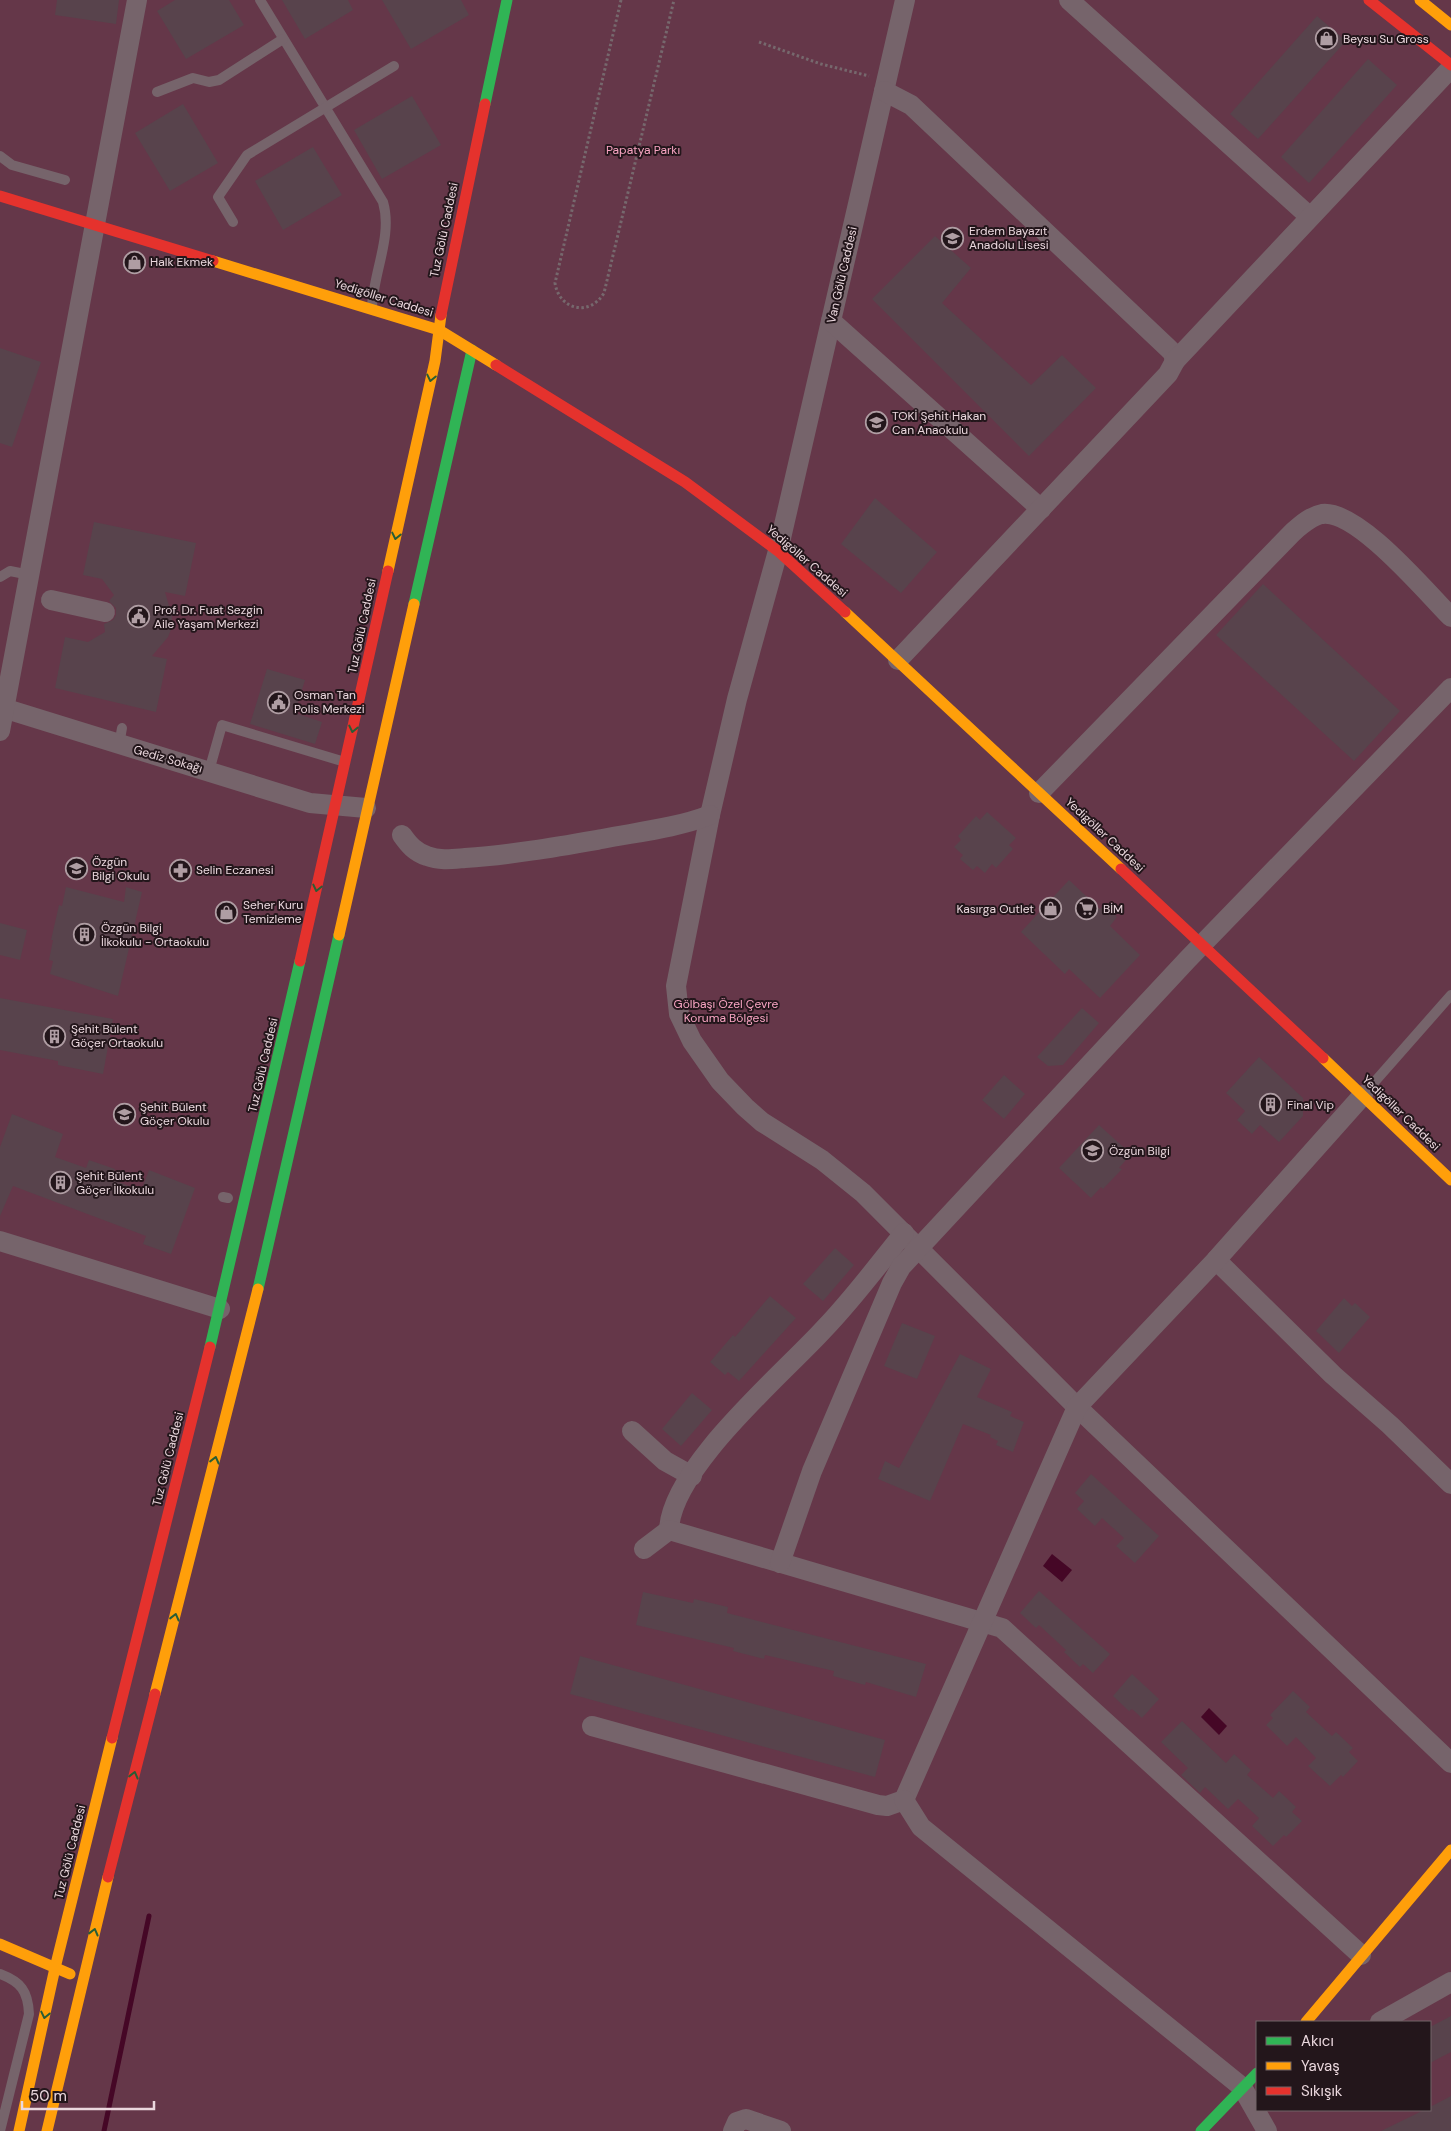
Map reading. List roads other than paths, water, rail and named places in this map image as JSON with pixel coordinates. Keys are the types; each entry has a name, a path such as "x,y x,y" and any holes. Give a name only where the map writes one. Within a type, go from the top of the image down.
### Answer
{"street":[{"path":"0,730 2,708 39,598 30,575 137,0"},
{"name":"Tuz Gölü Caddesi","path":"20,2131 54,1968 220,1309 336,806 435,361 444,295 507,0"},
{"name":"Van Gölü Caddesi","path":"905,0 778,551 739,690 710,815 676,986 679,1014 702,1059 745,1107 762,1122 822,1160 862,1193 1077,1407 1451,1763"},
{"path":"1069,0 1310,216"},
{"path":"898,660 1168,374 1175,361 1451,66 1369,0"},
{"path":"1420,0 1451,25"},
{"path":"884,91 911,105 1168,348 1173,353 1175,361"},
{"name":"Yedigöller Caddesi","path":"0,196 440,330 685,482 778,551 898,660 1451,1180"},
{"path":"831,321 1041,509"},
{"path":"47,2131 82,1979 252,1317 366,808 472,350"},
{"path":"1039,793 1292,532 1321,514 1336,515 1365,530 1451,617"},
{"path":"39,598 105,612"},
{"path":"780,1563 812,1471 901,1266 1202,944 1451,688"},
{"name":"Gediz Sokağı","path":"2,708 120,736 209,771 310,802 366,808"},
{"path":"402,835 412,849 428,857 447,859 485,857 539,850 651,830 692,822 710,815"},
{"path":"592,1726 878,1805 887,1806 904,1800 1077,1407 1216,1260 1363,1096"},
{"path":"669,1530 669,1520 674,1505 710,1448 762,1391 825,1329 904,1233"},
{"path":"0,1241 220,1309"},
{"path":"1216,1260 1333,1375 1390,1425 1451,1484"},
{"path":"632,1431 665,1461 692,1476"},
{"path":"669,1530 1002,1628 1361,1956"},
{"path":"644,1549 669,1530"},
{"path":"904,1800 921,1827 1242,2087 1267,2131"},
{"path":"1307,2021 1451,1850"},
{"path":"0,1944 82,1979"},
{"path":"1382,2021 1451,1982"},
{"path":"1202,2131 1256,2074"},
{"path":"733,2131 737,2122 746,2119 781,2131"}],"lane":[{"path":"260,0 383,202 385,211 384,241 373,288 372,309"},
{"path":"157,92 193,78 209,82 219,80 283,39"},
{"path":"233,222 218,197 247,155 326,109 394,66"},
{"path":"0,156 12,165 65,180"},
{"path":"0,576 10,571 30,575"},
{"path":"209,771 222,724 346,762"},
{"path":"1363,1096 1451,995"},
{"path":"0,1974 18,1983 26,1997 29,2014 0,2131"}],"waterway":[{"path":"104,2131 149,1916"}],"place":[{"name":"Beysu Su Gross","path":"1327,39"},
{"name":"Erdem Bayazıt Anadolu Lisesi","path":"953,238"},
{"name":"Halk Ekmek","path":"134,262"},
{"name":"TOKİ Şehit Hakan Can Anaokulu","path":"876,423"},
{"name":"Prof. Dr. Fuat Sezgin Aile Yaşam Merkezi","path":"138,617"},
{"name":"Osman Tan Polis Merkezi","path":"278,702"},
{"name":"Özgün Bilgi Okulu","path":"76,869"},
{"name":"Selin Eczanesi","path":"180,870"},
{"name":"Kasırga Outlet","path":"1050,909"},
{"name":"BİM","path":"1087,909"},
{"name":"Seher Kuru Temizleme","path":"227,912"},
{"name":"Özgün Bilgi İlkokulu - Ortaokulu","path":"85,935"},
{"name":"Şehit Bülent Göçer Ortaokulu","path":"55,1036"},
{"name":"Final Vip","path":"1271,1105"},
{"name":"Şehit Bülent Göçer Okulu","path":"124,1114"},
{"name":"Özgün Bilgi","path":"1093,1151"},
{"name":"Şehit Bülent Göçer İlkokulu","path":"60,1183"}],"park label":[{"name":"Papatya Parkı","path":"643,150"},
{"name":"Gölbaşı Özel Çevre Koruma Bölgesi","path":"726,1011"}]}
